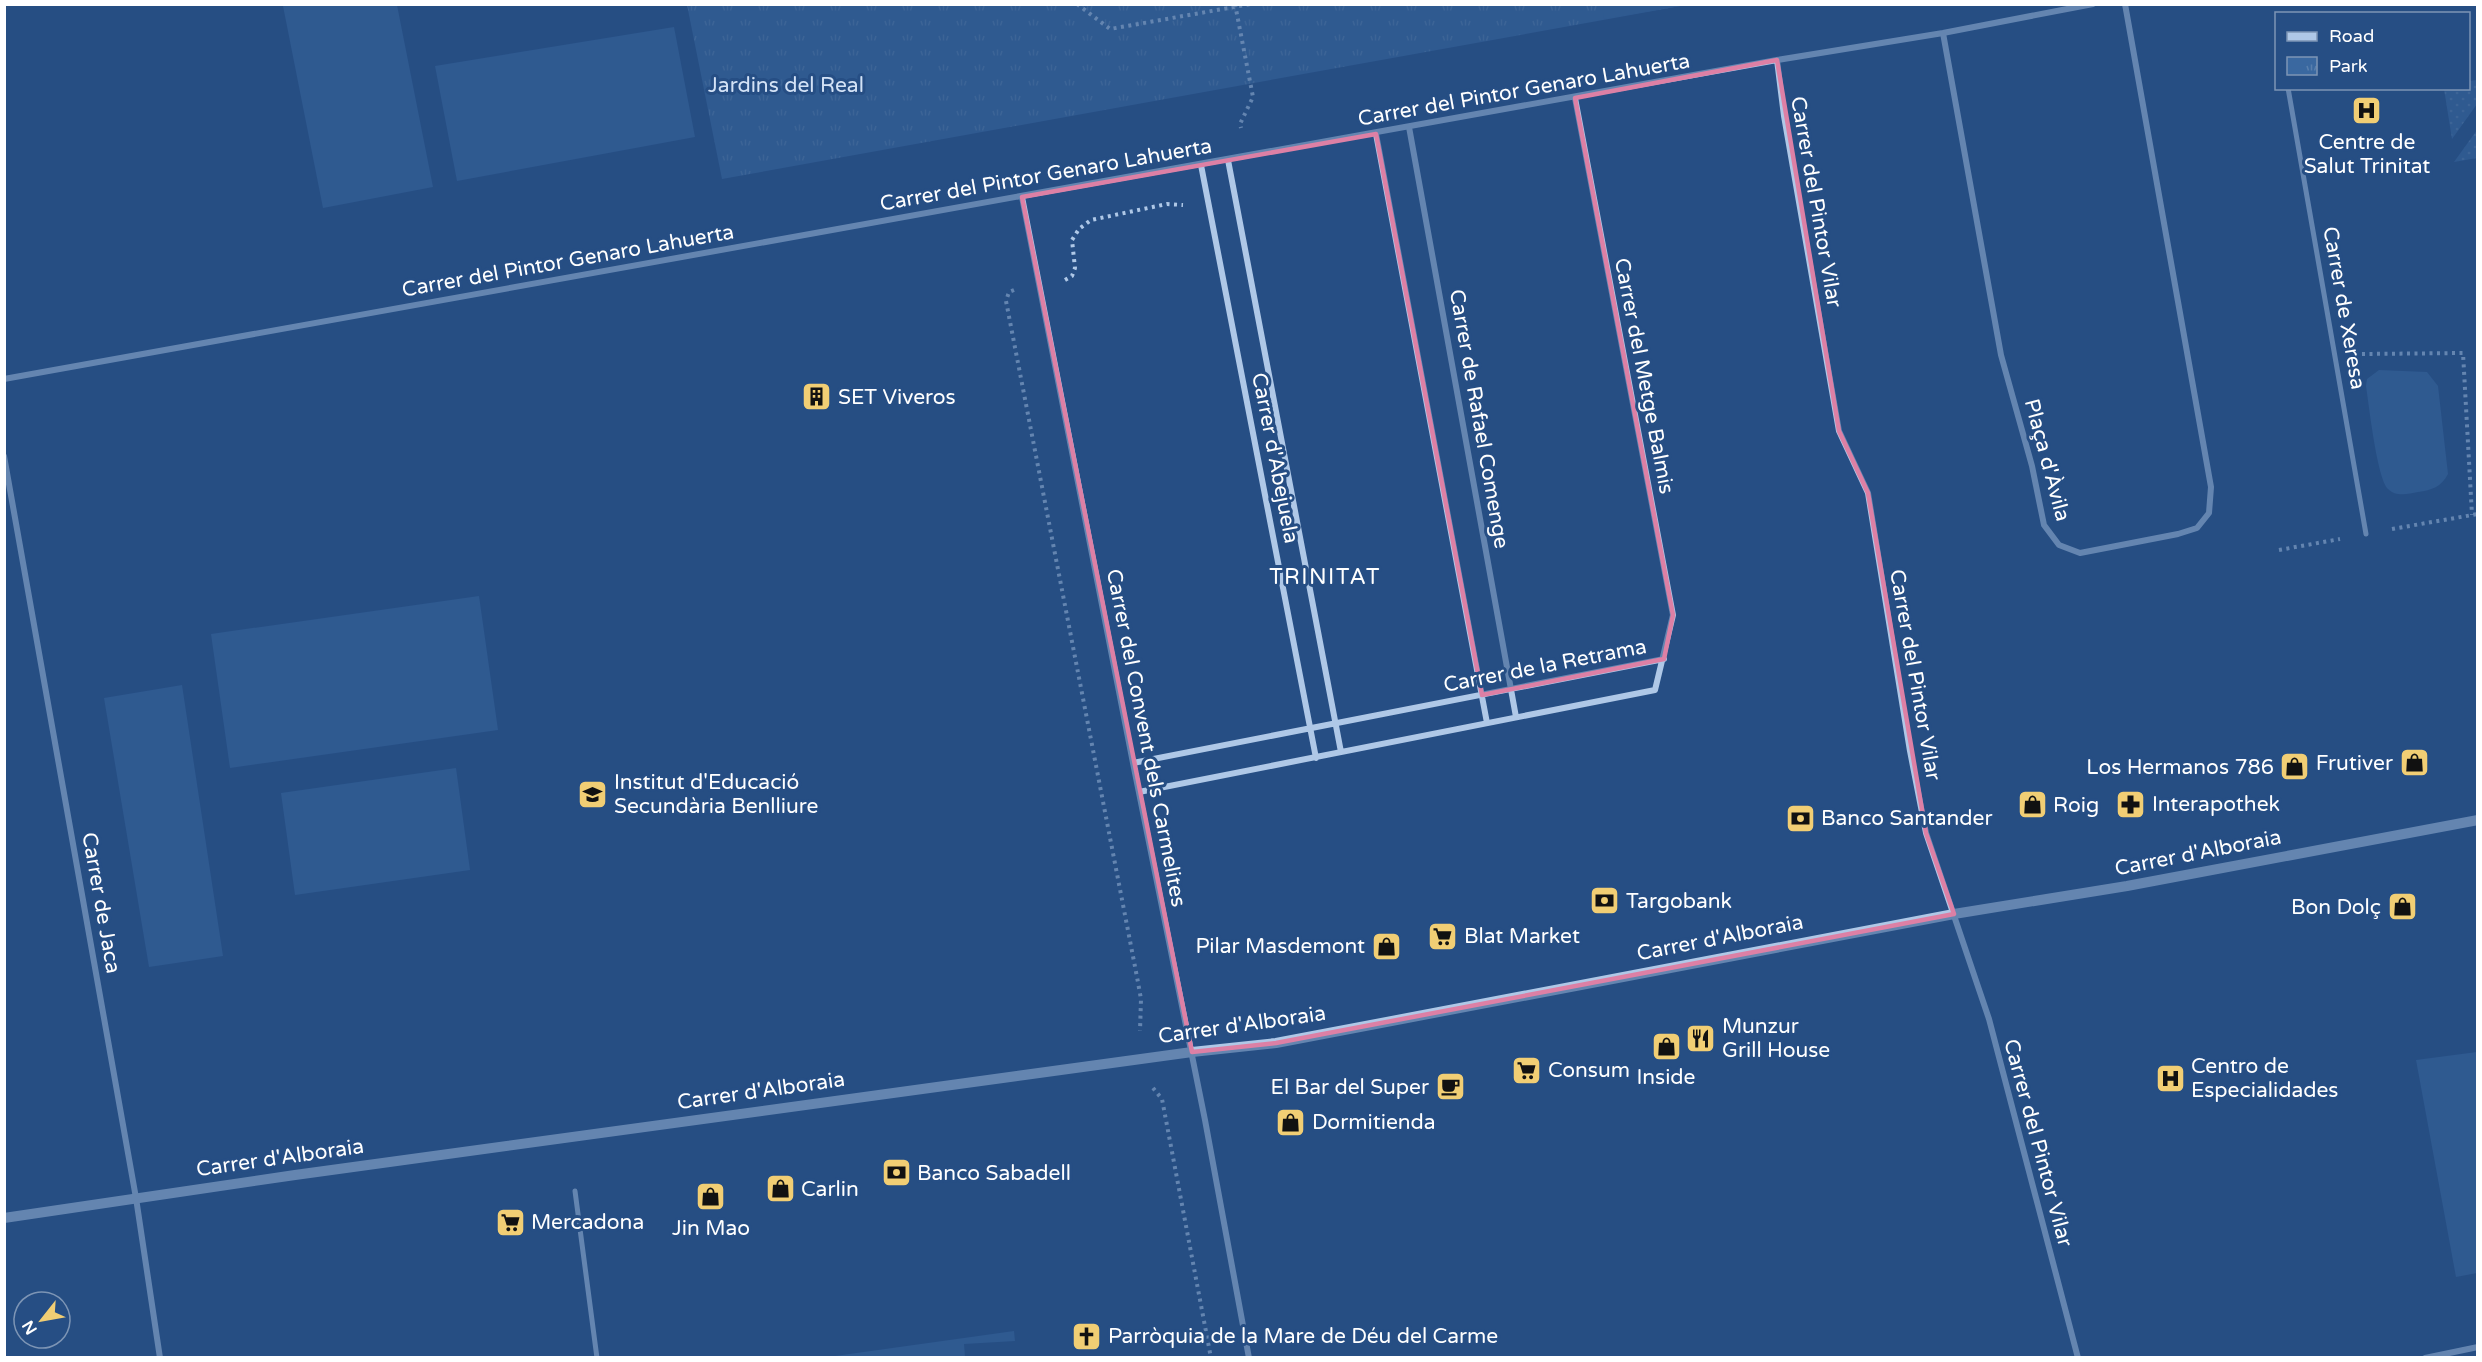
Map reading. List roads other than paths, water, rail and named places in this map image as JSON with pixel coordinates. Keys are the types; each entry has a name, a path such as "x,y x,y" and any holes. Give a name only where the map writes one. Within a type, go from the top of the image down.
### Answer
{"street":[{"name":"Carrer del Pintor Genaro Lahuerta","path":"4,379 1376,134 1777,60 1943,33 2093,4"},
{"name":"Plaça d'Àvila","path":"1943,33 2001,355 2032,466 2044,525 2059,545 2080,553 2178,534 2197,528 2208,513 2211,487 2126,4"},
{"name":"Carrer del Pintor Vilar","path":"1777,60 1784,116 1839,430 1868,494 1910,751 1926,833 1989,1019 2078,1358"},
{"name":"Carrer de Xeresa","path":"2288,90 2366,534"},
{"name":"Carrer del Metge Balmis","path":"1575,98 1672,615 1664,659"},
{"name":"Carrer de Rafael Comenge","path":"1409,127 1516,717"},
{"path":"1376,134 1487,723"},
{"name":"Carrer d'Abejuela","path":"1228,160 1341,752"},
{"name":"Carrer d'Abejuela","path":"1201,165 1316,758"},
{"name":"Carrer del Convent dels Carmelites","path":"1022,197 1192,1052 1249,1358"},
{"name":"Carrer de Jaca","path":"4,456 136,1198 160,1358"},
{"name":"Carrer de la Retrama","path":"1133,763 1664,659 1655,690 1139,792"},
{"name":"Carrer d'Alboraia","path":"4,1218 1192,1052 1276,1043 1954,914 2127,886 2478,820"},
{"path":"574,1191 597,1358"},
{"path":"2425,1358 2478,1347"}],"place":[{"name":"Centre de Salut Trinitat","path":"2367,111"},
{"name":"SET Viveros","path":"817,397"},
{"name":"Frutiver","path":"2414,763"},
{"name":"Los Hermanos 786","path":"2295,767"},
{"name":"Institut d'Educació Secundària Benlliure","path":"593,794"},
{"name":"Interapothek","path":"2131,804"},
{"name":"Roig","path":"2032,805"},
{"name":"Banco Santander","path":"1800,818"},
{"name":"Targobank","path":"1605,901"},
{"name":"Bon Dolç","path":"2402,907"},
{"name":"Blat Market","path":"1443,936"},
{"name":"Pilar Masdemont","path":"1386,946"},
{"name":"Munzur Grill House","path":"1701,1038"},
{"name":"Inside","path":"1666,1046"},
{"name":"Consum","path":"1527,1070"},
{"name":"Centro de Especialidades","path":"2170,1078"},
{"name":"El Bar del Super","path":"1450,1087"},
{"name":"Dormitienda","path":"1291,1122"},
{"name":"Banco Sabadell","path":"896,1173"},
{"name":"Carlin","path":"780,1189"},
{"name":"Jin Mao","path":"711,1197"},
{"name":"Mercadona","path":"510,1222"},
{"name":"Parròquia de la Mare de Déu del Carme","path":"1087,1336"}],"district":[{"name":"TRINITAT","path":"1325,577"}],"park label":[{"name":"Jardins del Real","path":"786,85"}]}
